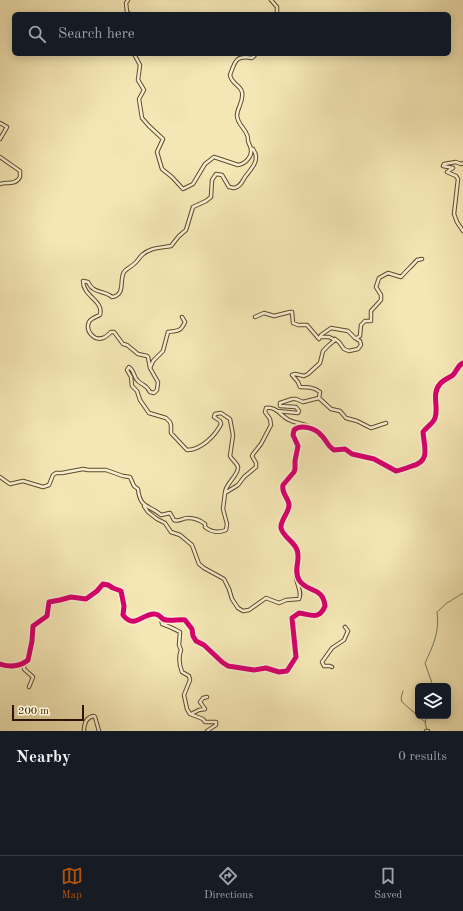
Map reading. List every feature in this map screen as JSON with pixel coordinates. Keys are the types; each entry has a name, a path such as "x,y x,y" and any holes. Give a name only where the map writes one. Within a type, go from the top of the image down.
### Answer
{"street":[{"path":"127,12 126,9 128,0"},
{"path":"271,0 277,7 277,12"},
{"path":"135,56 140,65 138,80 144,90 139,99 142,116 149,126 163,139 157,152 162,170 172,177 182,189 193,184 205,164 214,157 218,157 236,165 242,164 250,156 251,148 247,133 241,127 238,119 238,112 242,102 242,91 234,84 230,75 237,59 241,57 252,58 254,56"},
{"path":"0,123 7,127 0,139"},
{"path":"0,477 10,484 23,481 43,487 49,485 53,475 56,473 82,469 108,470 122,476 130,477 134,486 138,489 139,496 147,508 155,510 161,515 172,514 175,520 181,521 188,518 199,520 205,524 205,527 209,530 220,532 226,530 227,524 223,509 226,487 238,468 230,456 233,435 230,419 221,413 215,414 214,416 220,421 221,424 209,440 204,445 187,450 171,433 170,422 166,418 149,413 140,400 137,391 132,386 131,377 127,370 129,367 132,369 136,380 147,386 150,392 154,393 157,390 158,382 150,368 148,357 138,354 128,345 123,344 114,332 111,332 103,338 96,338 91,335 88,329 89,322 93,318 100,315 101,310 100,305 92,299 85,290 83,281 88,282 91,288 100,293 108,294 112,298 118,295 121,289 124,273 129,267 147,252 159,247 171,246 186,230 194,207 211,197 212,180 216,174 222,175 229,187 234,188 239,186 254,165 256,153 251,148"},
{"path":"0,157 20,171 18,181 0,184"},
{"path":"463,163 447,163 443,166 453,168 447,172 456,176 458,179 454,214 463,231"},
{"path":"355,338 360,336 361,325 365,321 371,321 371,311 381,300 382,296 376,287 377,281 388,273 401,277 405,271 412,267 415,262 422,259"},
{"path":"255,317 264,313 274,316 292,312 293,323 298,325 307,325 314,331 317,338 329,337 334,339 339,342 344,349 358,349 361,345 360,341 348,331 331,328 320,337"},
{"path":"150,368 153,361 163,351 168,332 177,332 182,327 185,322 182,317"},
{"path":"319,398 320,392 310,387 300,387 292,375 295,374 304,376 308,374 320,363 324,351 335,341 334,339"},
{"path":"144,504 144,507 148,512 165,523 169,531 173,534 180,535 192,545 199,564 224,578 232,600 238,608 243,611 249,610 266,598 279,602 299,599 300,595 296,581 298,552 294,544 284,533 281,526 287,514 289,505 282,488 295,469 298,446 293,435 294,430 302,427 315,431 322,435 328,445 334,450 345,450 352,454 374,459 396,470 416,466 425,456 423,432 435,419 437,388 443,381 454,374 460,364 463,363"},
{"path":"225,493 238,485 244,477 256,467 256,463 252,456 271,425 270,419 265,410 269,408 277,411 298,413 299,411 296,407 280,406 280,403 292,399 304,402 319,398"},
{"path":"319,398 331,409 340,411 344,417 357,421 371,428 386,422"},
{"path":"277,411 288,420 310,426 315,431"},
{"path":"0,664 12,666 24,663 28,660 33,626 47,616 48,604 51,601 60,600 71,596 86,599 97,591 103,584 106,584 122,593 124,606 123,613 126,618 134,622 154,614 164,620 183,620 187,622 192,629 193,636 196,641 204,645 228,666 254,670 266,668 275,672 285,672 296,657 292,618 299,613 317,615 325,606 322,595 303,585 296,574"},
{"path":"161,617 162,624 180,632 179,645 181,650 178,657 182,672 189,676 190,680 184,695 187,709 190,714 203,719 205,722 216,722 217,724 207,731"},
{"path":"332,667 324,666 322,662 332,648 345,638 348,631 345,627"},
{"path":"24,663 24,669 33,677 29,687"},
{"path":"190,714 205,709 200,702 207,696"},
{"path":"84,731 85,722 89,717 94,716 96,717 99,731"}],"waterway":[{"path":"432,683 425,663 437,632 437,612 447,603 463,593"},
{"path":"403,691 401,698 402,702 425,722"},
{"path":"426,719 425,722 427,731"}],"cycle path":[{"path":"0,664 14,666 22,664 28,660 33,626 47,616 49,602 71,597 86,599 97,591 103,584 121,591 124,606 123,615 131,621 139,620 150,614 158,615 165,620 185,620 192,629 193,636 196,641 204,645 228,666 254,670 266,668 279,672 287,671 296,657 292,618 299,613 314,616 320,614 325,606 321,595 318,592 306,587 299,580 297,576 298,554 296,547 284,534 281,528 282,522 289,508 288,500 283,491 283,485 295,469 298,446 293,435 294,430 300,427 312,429 323,437 334,450 345,449 352,454 374,459 396,471 418,464 422,461 425,453 423,432 435,418 437,388 443,381 453,375 463,363"}]}
